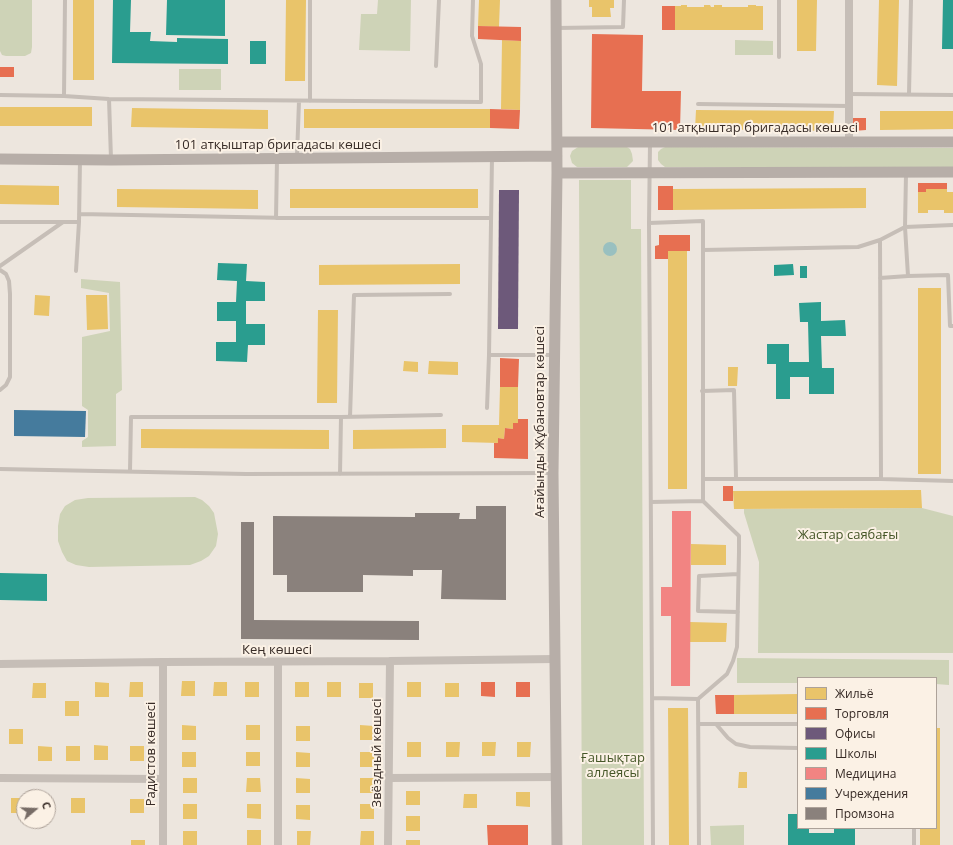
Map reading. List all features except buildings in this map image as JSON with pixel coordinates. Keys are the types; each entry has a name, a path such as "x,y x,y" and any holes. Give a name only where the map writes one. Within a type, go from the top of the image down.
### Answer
{"street":[{"name":"Ағайынды Жұбановтар көшесі","path":"556,0 557,173 553,473 557,845"},
{"path":"849,0 849,142"},
{"name":"101 атқыштар бригадасы көшесі","path":"557,142 953,142"},
{"name":"101 атқыштар бригадасы көшесі","path":"0,159 111,160 557,156"},
{"path":"557,173 953,172"},
{"name":"Кең көшесі","path":"0,664 555,659"},
{"name":"Звёздный көшесі","path":"388,845 390,661"},
{"name":"Радистов көшесі","path":"163,662 163,845"},
{"path":"278,662 278,845"},
{"path":"389,778 556,777"},
{"path":"0,778 163,779"}],"lane":[{"path":"64,96 65,0"},
{"path":"310,0 310,101"},
{"path":"436,66 439,0"},
{"path":"0,95 64,96 109,99 481,102 481,64 472,36 473,0"},
{"path":"556,28 623,27 624,0"},
{"path":"779,0 779,57"},
{"path":"909,94 911,0"},
{"path":"850,94 953,95"},
{"path":"109,99 111,160"},
{"path":"297,158 299,101"},
{"path":"698,104 849,106"},
{"path":"650,142 649,222 652,845"},
{"path":"487,408 492,157"},
{"path":"76,271 79,222 80,159"},
{"path":"276,218 278,159"},
{"path":"906,171 905,227 908,276"},
{"path":"79,214 276,218 491,218"},
{"path":"649,222 703,221 703,501"},
{"path":"0,222 79,222"},
{"path":"0,266 63,222"},
{"path":"703,250 858,247 880,240 905,227 953,225"},
{"path":"880,240 881,478"},
{"path":"0,270 6,274 9,281 10,294 10,377 6,385 0,390"},
{"path":"880,278 948,275 950,326 953,326"},
{"path":"350,417 354,295 450,294"},
{"path":"489,355 554,355"},
{"path":"702,391 734,390 736,478"},
{"path":"130,472 131,417 350,417 441,415"},
{"path":"340,474 341,417"},
{"path":"0,469 246,474 553,473"},
{"path":"703,479 881,478 953,481"},
{"path":"651,502 703,501 739,536 737,647 727,674 698,699 652,698"},
{"path":"738,574 699,576 698,611 738,612"},
{"path":"698,699 699,845"},
{"path":"698,724 797,724"},
{"path":"716,724 728,738 736,744 750,747 797,748"},
{"path":"914,829 914,845"}],"green space":[{"path":"0,0 32,0 31,53 25,56 2,55 0,51"},
{"path":"378,0 411,0 410,51 359,50 361,14 377,14"},
{"path":"735,40 773,41 773,55 735,55"},
{"path":"179,69 221,69 221,90 179,90"},
{"path":"578,147 627,147 630,149 633,161 627,167 577,167 572,163 570,156 572,151"},
{"path":"665,147 953,148 953,167 665,167 658,160 658,152"},
{"name":"Ғашықтар аллеясы","path":"579,180 631,180 631,229 641,229 644,845 582,845"},
{"path":"81,279 120,282 122,390 116,394 116,446 82,447 82,441 88,437 88,410 82,406 82,337 110,331 109,293 81,288"},
{"path":"195,497 202,500 214,513 218,534 216,546 209,556 201,561 190,565 89,567 76,565 67,561 62,552 58,541 60,514 65,506 75,500 88,498"},
{"name":"Жастар саябағы","path":"922,508 953,516 953,653 758,653 759,562 744,509"},
{"path":"737,658 949,660 949,685 937,684 937,677 797,677 797,683 737,683"},
{"path":"744,825 744,845 711,845 710,826"}],"water":[{"path":"610,242 615,244 617,249 615,254 610,256 605,254 603,249 605,244"}]}
